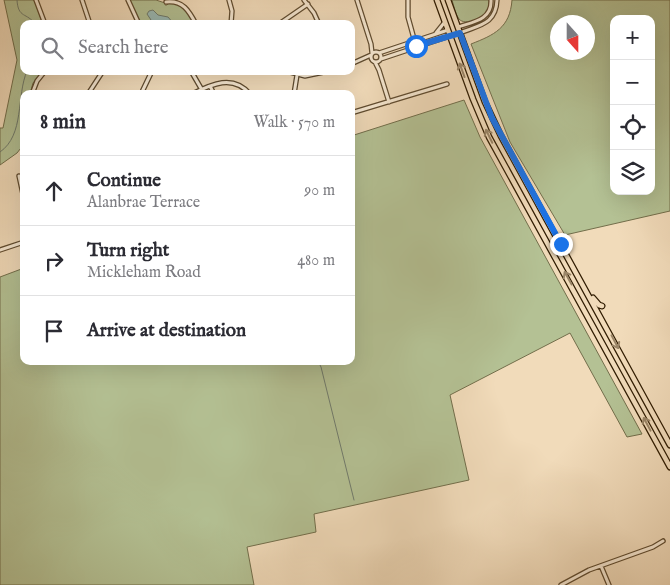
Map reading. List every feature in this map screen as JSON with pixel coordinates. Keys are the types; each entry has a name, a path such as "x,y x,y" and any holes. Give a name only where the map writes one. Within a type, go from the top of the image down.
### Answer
{"main road":[{"path":"437,0 487,132 670,467"},
{"path":"448,0 485,102 501,136 670,445"},
{"path":"449,33 458,27"},
{"path":"449,33 460,33"},
{"path":"590,296 602,306"},
{"path":"587,313 597,310"},
{"path":"638,408 645,410 650,408"}],"street":[{"path":"36,0 44,20"},
{"path":"82,0 89,20"},
{"path":"128,0 136,20"},
{"path":"229,0 232,10 231,20"},
{"path":"304,0 317,20"},
{"path":"358,0 389,102"},
{"path":"408,0 408,17 416,46"},
{"path":"458,27 485,17 490,9 491,0"},
{"path":"460,33 487,23 493,16 497,0"},
{"path":"166,2 174,1 184,5 193,20"},
{"path":"284,20 308,4"},
{"path":"433,35 445,22"},
{"path":"360,62 374,53 433,35 449,33"},
{"path":"355,63 377,60 449,33"},
{"path":"374,53 377,60"},
{"path":"34,90 43,75"},
{"path":"91,90 100,75"},
{"path":"142,90 150,75"},
{"path":"193,75 201,90"},
{"path":"295,90 297,75 315,75"},
{"path":"204,90 222,82 233,82 246,90"},
{"path":"355,112 447,84"},
{"path":"210,86 212,90"},
{"path":"19,176 20,181"},
{"path":"0,250 20,243"},
{"path":"560,585 601,566 653,547 663,541"},
{"path":"601,566 609,585"}],"green space":[{"path":"4,0 34,0 42,20 20,20 20,75 40,75 33,83 31,90 20,90 20,149 0,165 0,128 3,128 17,60"},
{"path":"130,0 156,0 165,3 165,5 170,2 185,10 192,20 139,20"},
{"path":"452,0 489,0 489,8 482,17 474,21 465,22 459,19"},
{"path":"512,0 670,0 670,211 565,235 510,142 471,44 494,34 508,17"},
{"path":"464,100 480,137 642,434 627,437 570,333 450,395 469,480 314,514 316,532 247,547 254,585 0,585 0,277 20,270 20,365 355,365 355,135"}],"water":[{"path":"153,10 158,15 168,17 171,20 151,20 147,14"}],"waterway":[{"path":"17,0 21,13 32,20"},
{"path":"23,90 26,75"},
{"path":"0,152 8,145 13,136 20,106"},
{"path":"320,365 354,500"}],"route":[{"path":"416,46 460,33 492,118 561,244"}]}
